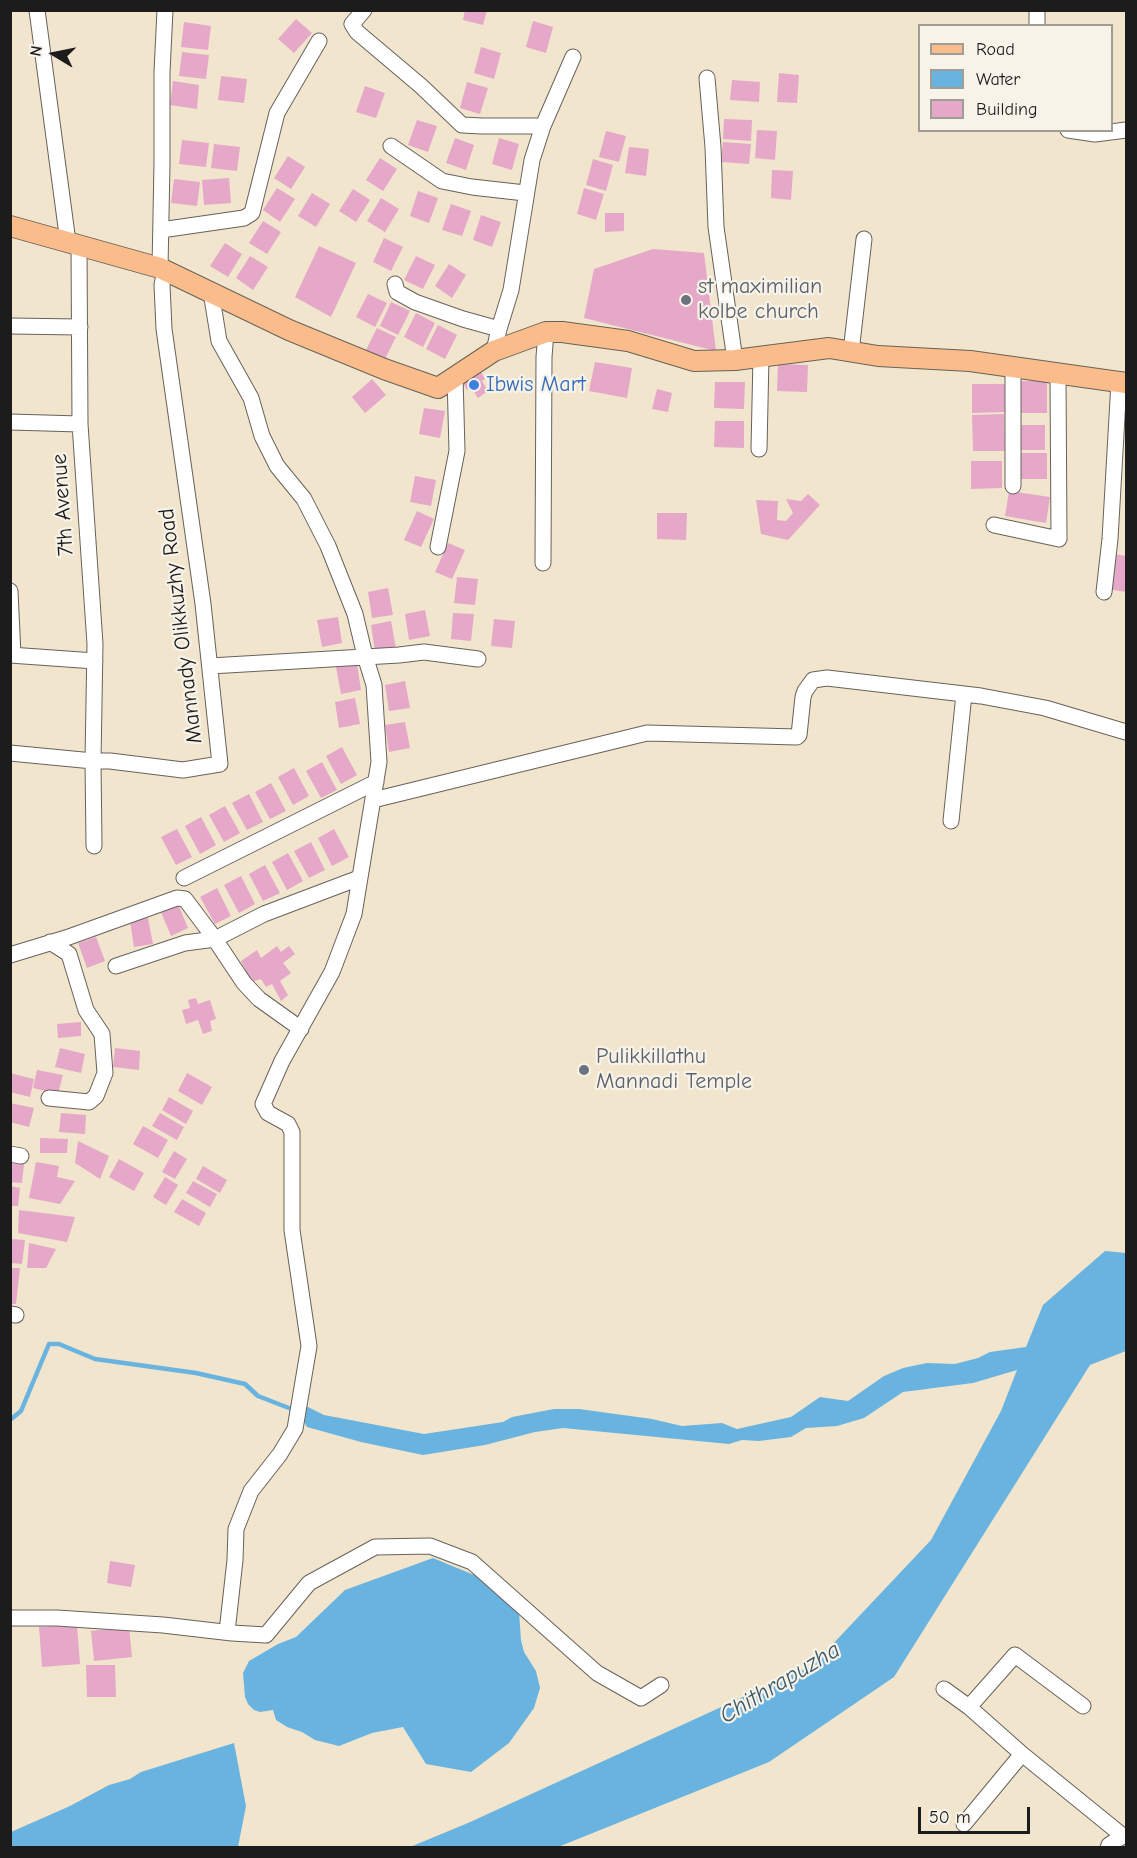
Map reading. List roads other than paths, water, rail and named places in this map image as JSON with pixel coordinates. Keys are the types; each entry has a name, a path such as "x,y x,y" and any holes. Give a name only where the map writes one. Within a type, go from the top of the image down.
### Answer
{"main road":[{"path":"10,226 163,269 289,330 384,369 438,388 494,351 546,332 628,341 694,361 735,360 829,348 878,356 970,361 1123,383"}],"street":[{"name":"7th Avenue","path":"37,10 73,244 80,327 80,424 96,644 93,761"},
{"name":"Mannady Olikkuzhy Road","path":"93,761 183,770 220,764 191,514 167,350 162,285 162,72 165,10"},
{"path":"364,10 352,24 357,32 421,86 462,125 543,126"},
{"path":"161,230 244,218 252,213 277,113 319,41"},
{"path":"494,351 511,290 532,160 543,126 573,57"},
{"path":"707,78 713,147 716,227 735,360"},
{"path":"1082,132 1095,134 1110,132"},
{"path":"391,146 442,181 525,193"},
{"path":"851,352 864,239"},
{"path":"394,284 397,292 415,302 499,329"},
{"path":"211,292 219,341 251,398 262,436 277,466 304,499 328,546 355,614 364,656 374,686 380,762 354,914 332,972 282,1061 263,1104 267,1113 288,1124 292,1132 292,1230 309,1346 295,1429 280,1454 250,1491 236,1529 227,1632"},
{"path":"10,326 80,327"},
{"path":"543,563 546,332"},
{"path":"759,449 761,357"},
{"path":"1013,368 1013,486"},
{"path":"994,525 1059,539 1058,375"},
{"path":"438,547 457,451 454,376"},
{"path":"1104,592 1123,383"},
{"path":"10,422 80,424"},
{"path":"10,591 12,655 95,661"},
{"path":"210,666 424,652 478,658"},
{"path":"373,800 647,733 797,737 803,697 813,680 827,678 964,694 1045,708 1126,732"},
{"path":"951,821 964,694"},
{"path":"10,753 93,761 94,846"},
{"path":"184,878 376,782"},
{"path":"116,966 185,943 215,939 264,914 359,878"},
{"path":"10,955 66,938 177,898 185,899 244,983 259,999 301,1029"},
{"path":"49,1098 89,1102 96,1096 105,1073 102,1034 86,1010 69,954 50,942"},
{"path":"10,1618 57,1618 163,1625 266,1635 309,1582 375,1547 430,1546 472,1562 597,1673 641,1698 661,1686"},
{"path":"969,1707 1015,1655 1083,1706"},
{"path":"944,1689 1125,1836 1109,1845 1108,1848"},
{"path":"964,1824 1022,1754"}],"water":[{"name":"Chithrapuzha","path":"1105,1251 1126,1253 1126,1351 1090,1365 894,1677 769,1762 558,1847 410,1847 468,1823 813,1665 931,1540 1001,1411 1017,1370 973,1383 903,1392 864,1418 837,1426 806,1428 791,1437 759,1441 742,1440 729,1444 563,1428 535,1432 485,1445 423,1455 361,1442 307,1427 302,1419 304,1405 324,1415 424,1434 503,1422 512,1417 554,1409 579,1409 652,1419 682,1426 722,1423 737,1429 791,1417 820,1397 848,1401 884,1376 903,1368 927,1363 955,1364 990,1352 1026,1347 1043,1305"},
{"path":"433,1558 479,1577 519,1612 524,1652 536,1671 540,1688 534,1708 509,1743 471,1772 426,1764 403,1727 372,1733 339,1746 315,1740 287,1727 276,1720 273,1710 260,1712 248,1704 245,1697 243,1673 249,1661 278,1644 296,1637 345,1590"},
{"path":"234,1743 246,1806 238,1847 11,1847 11,1832 70,1806 109,1785 130,1779 141,1772"}],"waterway":[{"path":"10,1420 21,1411 49,1344 59,1344 95,1359 196,1373 245,1384 258,1396 294,1410"}],"place":[{"name":"st maximilian kolbe church","path":"686,300"},
{"name":"Ibwis Mart","path":"474,385"},
{"name":"Pulikkillathu Mannadi Temple","path":"584,1070"}]}
